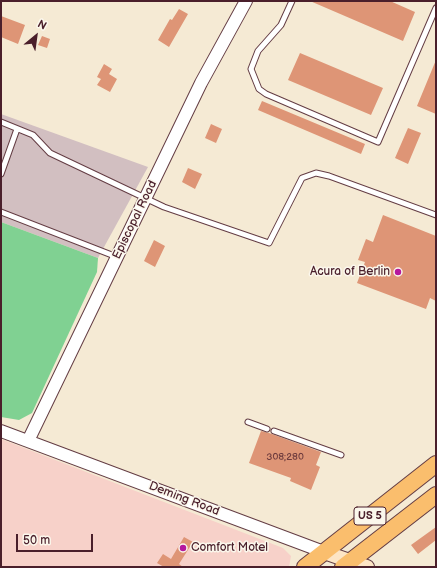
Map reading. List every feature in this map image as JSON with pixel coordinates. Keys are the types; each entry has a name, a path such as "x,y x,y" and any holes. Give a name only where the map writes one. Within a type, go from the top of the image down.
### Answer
{"highway":[{"name":"US 5","path":"305,567 436,464"},
{"name":"US 5","path":"347,564 436,495"}],"main road":[{"name":"Deming Road","path":"324,552 347,564 367,567"}],"street":[{"name":"Episcopal Road","path":"28,441 201,83 246,1"},
{"name":"Deming Road","path":"1,431 324,552"}],"lane":[{"path":"292,1 281,25 258,51 251,69 259,89 266,94 378,142 436,8"},
{"path":"1,122 33,135 50,153 164,207 269,243 302,178 316,173 329,176 436,215"},
{"path":"1,174 17,129"},
{"path":"1,212 117,257"},
{"path":"248,422 267,429"},
{"path":"274,431 341,455"}],"shaded area":[{"path":"1,114 148,167 98,258 1,222"},
{"path":"1,439 283,548 291,556 289,567 1,567"}],"green space":[{"path":"1,222 98,258 97,272 32,413 19,420 1,417"}],"building":[{"path":"310,1 390,1 415,12 403,41"},
{"path":"179,9 188,14 169,47 158,40 170,19 172,20"},
{"path":"1,16 25,25 18,44 1,37"},
{"path":"42,36 50,39 47,48 38,45"},
{"path":"300,53 383,88 371,115 288,80"},
{"path":"436,60 436,114 417,106"},
{"path":"104,64 112,69 109,74 117,79 110,92 97,85 101,79 97,77"},
{"path":"262,101 365,144 361,154 258,110"},
{"path":"211,124 222,129 216,143 205,138"},
{"path":"408,128 421,133 408,164 395,158"},
{"path":"188,168 202,174 195,189 182,182"},
{"name":"Acura of Berlin","path":"383,215 436,236 436,301 430,298 426,309 357,283 365,262 358,260 366,239 373,242"},
{"path":"154,240 165,246 155,267 144,261"},
{"path":"261,431 321,452 316,465 320,467 311,490 290,481 291,478 249,463"},
{"path":"436,527 436,540 418,554 411,545"},
{"name":"Comfort Motel","path":"184,537 193,542 179,564 183,567 164,567 157,563 163,554 171,559"}],"place":[{"name":"Acura of Berlin","path":"398,272"},
{"name":"Comfort Motel","path":"183,548"}]}
